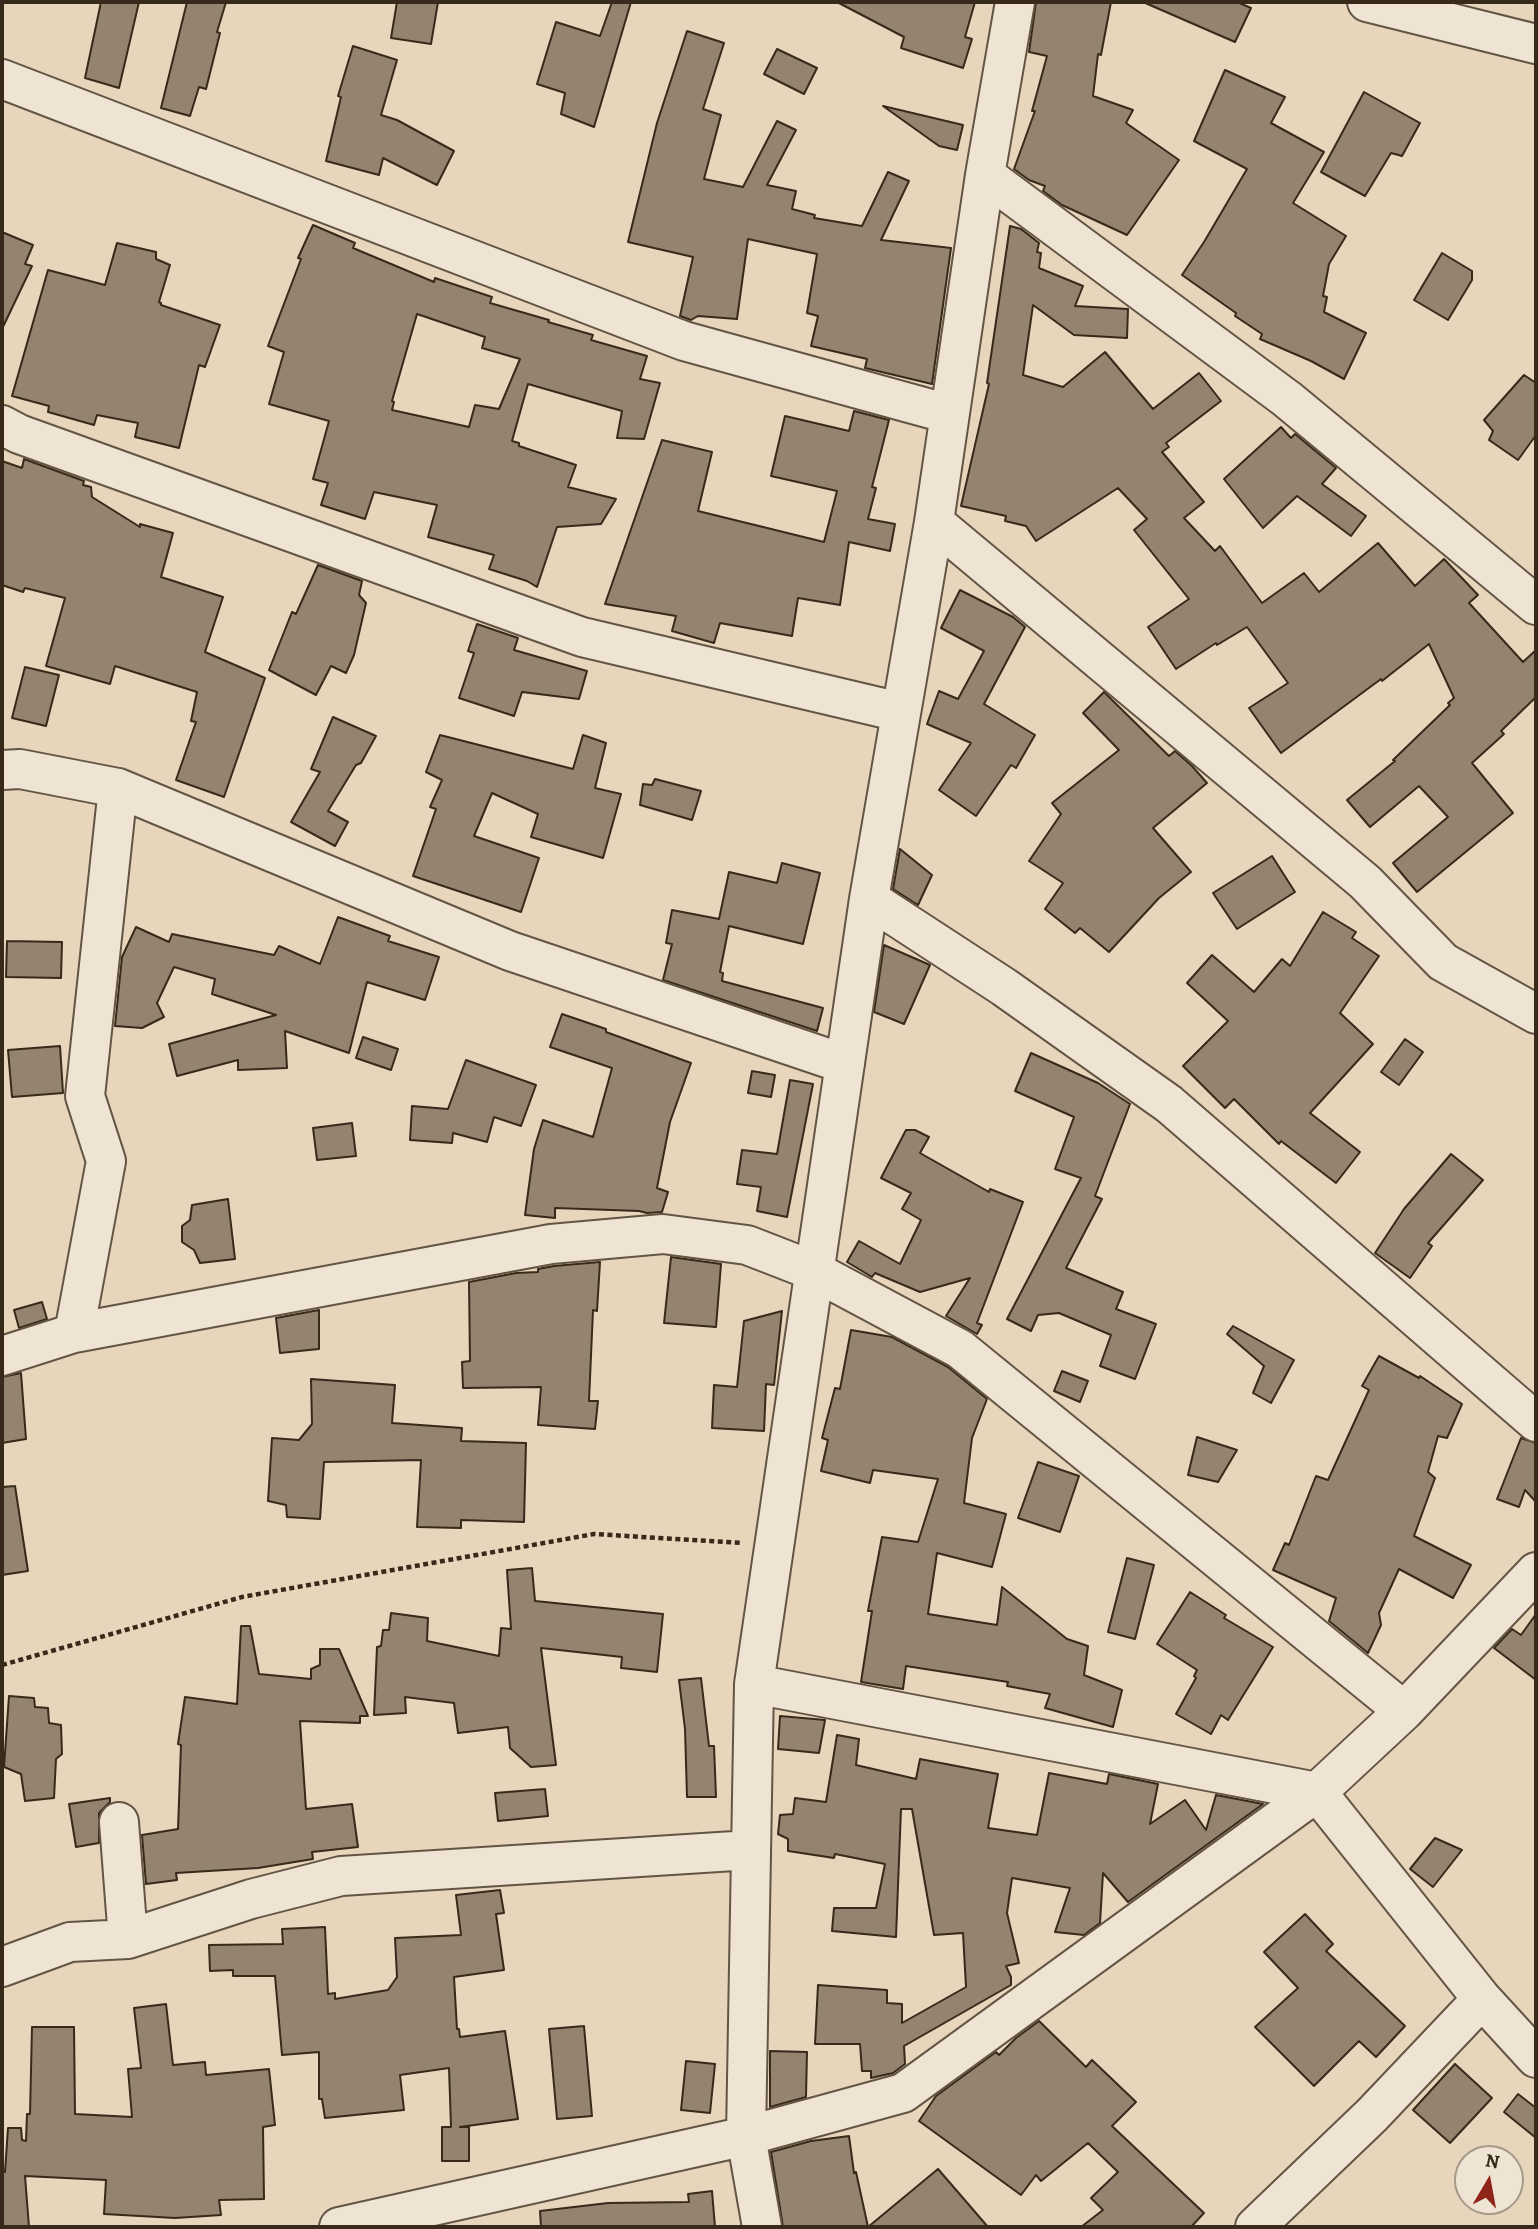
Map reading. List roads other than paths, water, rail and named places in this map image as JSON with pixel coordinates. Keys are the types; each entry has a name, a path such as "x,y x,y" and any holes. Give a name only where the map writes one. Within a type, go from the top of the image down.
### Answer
{"street":[{"path":"762,2227 746,2136 754,1685 869,899 934,522 985,175 1015,2"},
{"path":"1367,2 1536,44"},
{"path":"2,79 684,341 949,414"},
{"path":"985,175 1287,399 1536,605"},
{"path":"2,425 19,434 582,637 900,712"},
{"path":"934,522 1365,882 1443,962 1536,1014"},
{"path":"2,770 20,769 118,788 510,951 845,1064"},
{"path":"74,1333 106,1161 85,1096 118,788"},
{"path":"869,899 1004,987 1169,1104 1536,1422"},
{"path":"2,1356 74,1333 551,1244 663,1234 747,1245 814,1271 960,1349 1404,1711"},
{"path":"339,2227 746,2136 903,2093 1317,1792 1404,1711 1536,1572"},
{"path":"754,1685 1317,1792 1482,1999 1536,2058"},
{"path":"119,1822 128,1939"},
{"path":"2,1967 70,1942 128,1939 251,1899 341,1876 750,1850"},
{"path":"1255,2227 1372,2115 1482,1999"}]}
